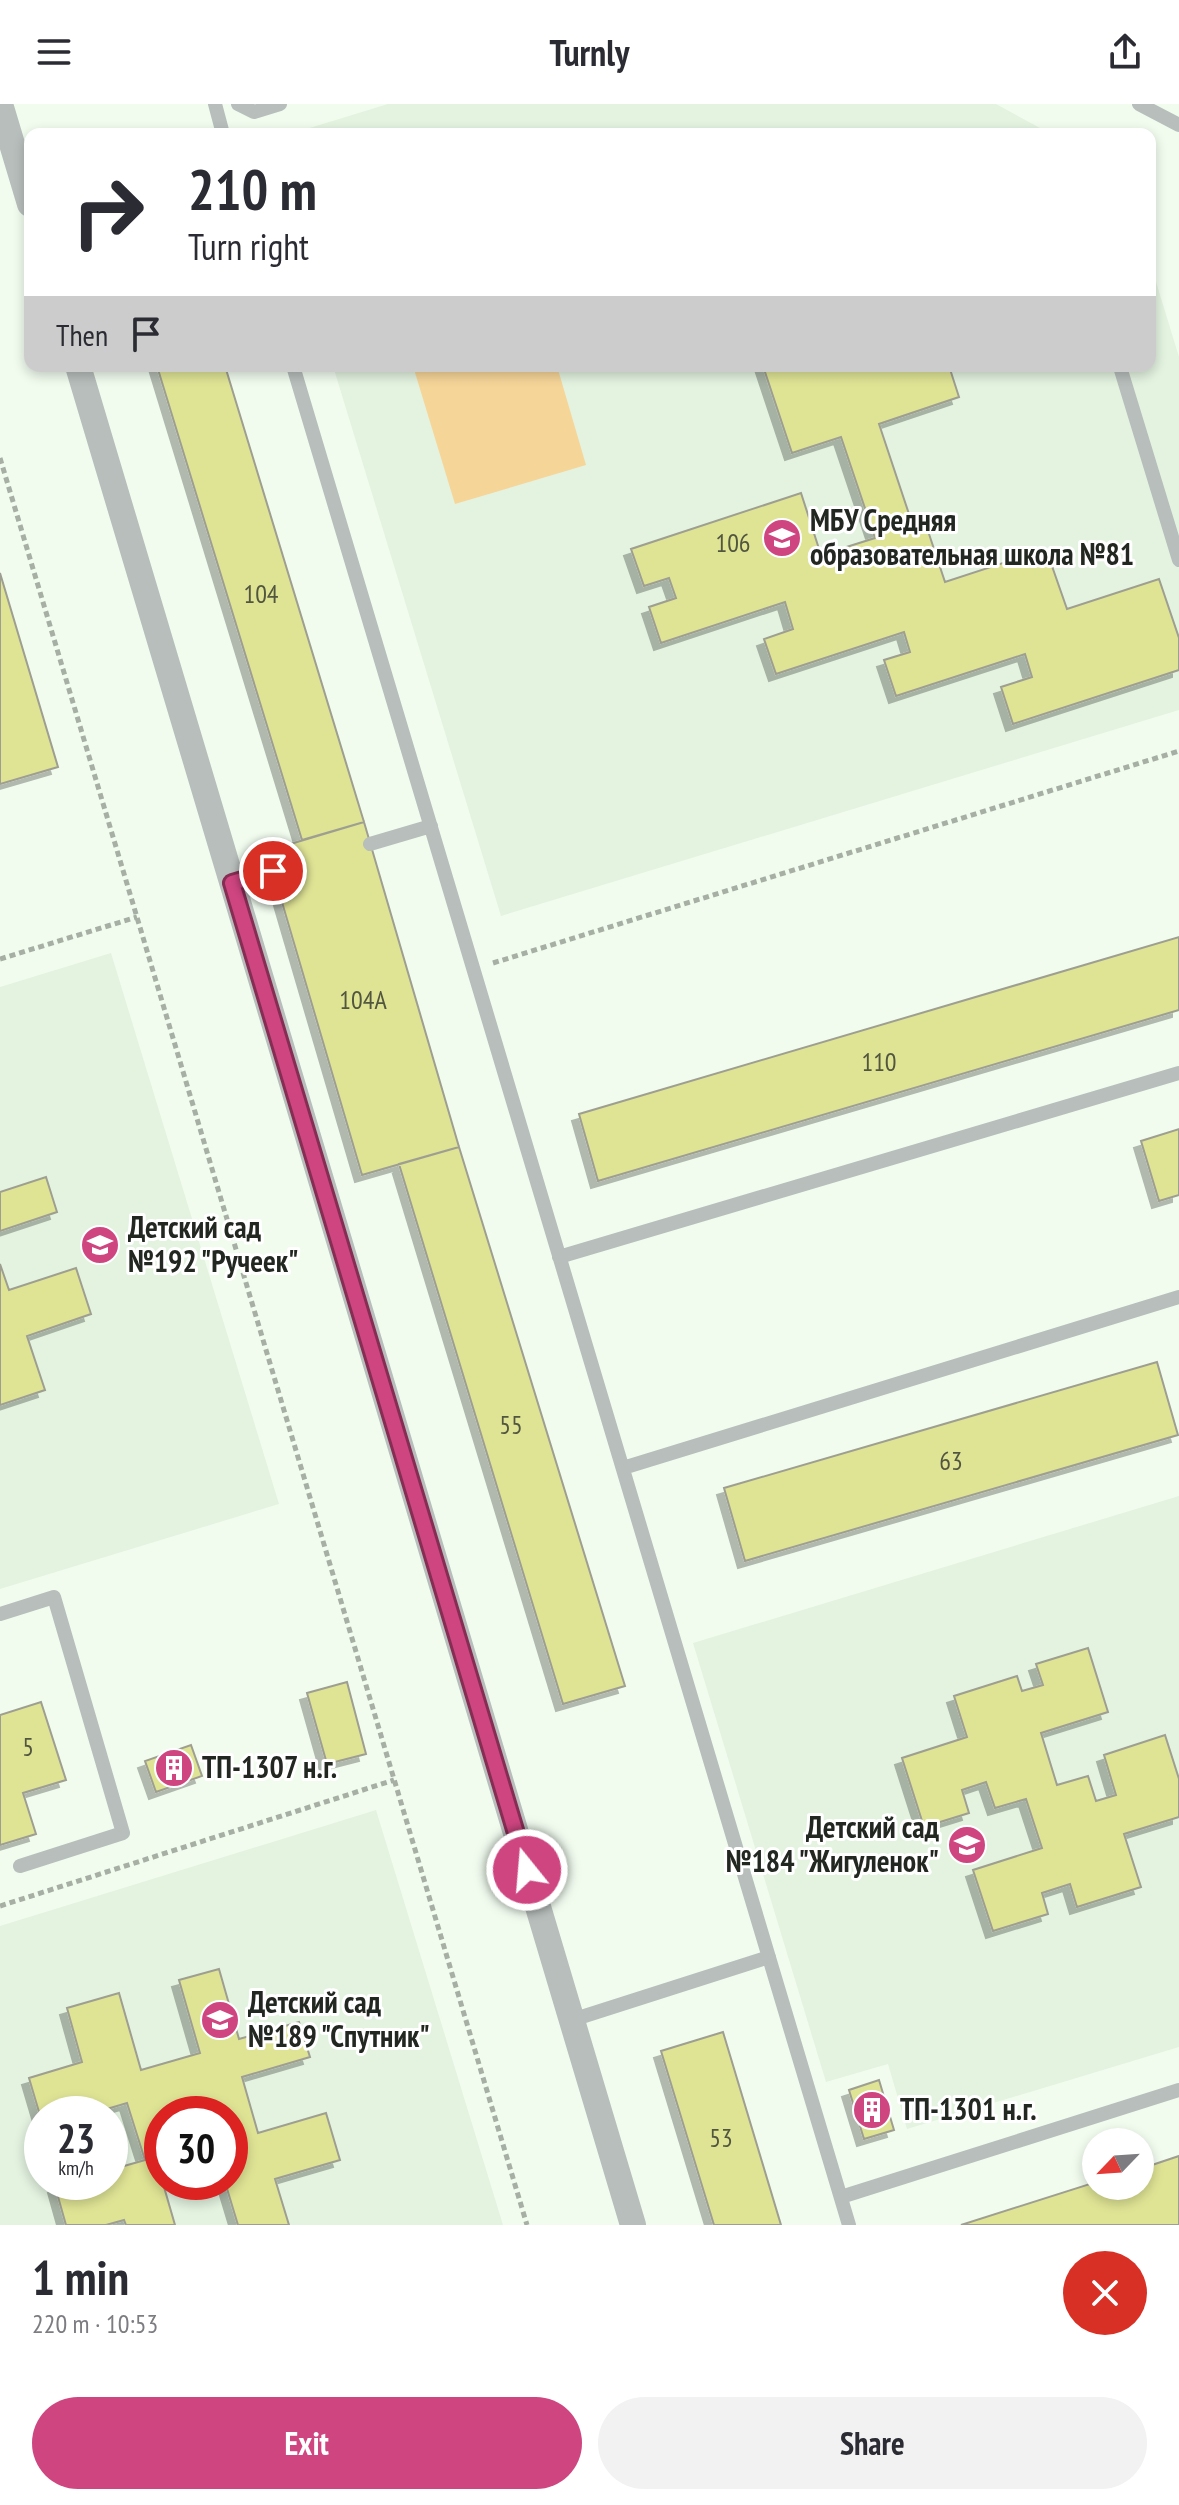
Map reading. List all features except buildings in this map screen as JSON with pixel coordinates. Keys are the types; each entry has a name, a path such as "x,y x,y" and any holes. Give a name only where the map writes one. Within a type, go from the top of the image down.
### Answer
{"street":[{"path":"0,104 24,184"},
{"path":"80,372 633,2225"}],"lane":[{"path":"215,104 221,128"},
{"path":"238,104 254,112 280,104"},
{"path":"1139,104 1179,125"},
{"path":"295,372 849,2225"},
{"path":"1122,372 1179,560"},
{"path":"370,844 431,826"},
{"path":"232,883 273,871"},
{"path":"559,1257 1179,1073"},
{"path":"623,1468 1179,1297"},
{"path":"0,1614 54,1597 123,1833 20,1866"},
{"path":"572,2020 769,1957"},
{"path":"841,2197 1179,2090"}],"path":[{"path":"0,458 527,2225"},
{"path":"473,969 1179,751"},
{"path":"0,959 137,917"},
{"path":"0,1906 394,1780"}],"shaded area":[{"path":"388,104 996,104 1040,128 310,128"},
{"name":"МБУ Средняя образовательная школа №81","path":"1156,282 1179,357 1179,710 501,916 335,372 1156,372"},
{"path":"415,372 559,372 586,465 455,504"},
{"name":"Детский сад №192 \"Ручеек\"","path":"111,953 279,1504 0,1589 0,987"},
{"name":"Детский сад №184 \"Жигуленок\"","path":"1179,1496 1179,2047 907,2129 888,2064 826,2082 693,1643"},
{"name":"Детский сад №189 \"Спутник\"","path":"376,1810 503,2225 0,2225 0,1926"}],"place":[{"name":"МБУ Средняя образовательная школа №81","path":"782,538"},
{"name":"Детский сад №192 \"Ручеек\"","path":"100,1245"},
{"name":"ТП-1307 н.г.","path":"174,1768"},
{"name":"Детский сад №184 \"Жигуленок\"","path":"967,1845"},
{"name":"Детский сад №189 \"Спутник\"","path":"220,2020"},
{"name":"ТП-1301 н.г.","path":"872,2110"}],"route":[{"path":"273,871 232,883 527,1870"}]}
